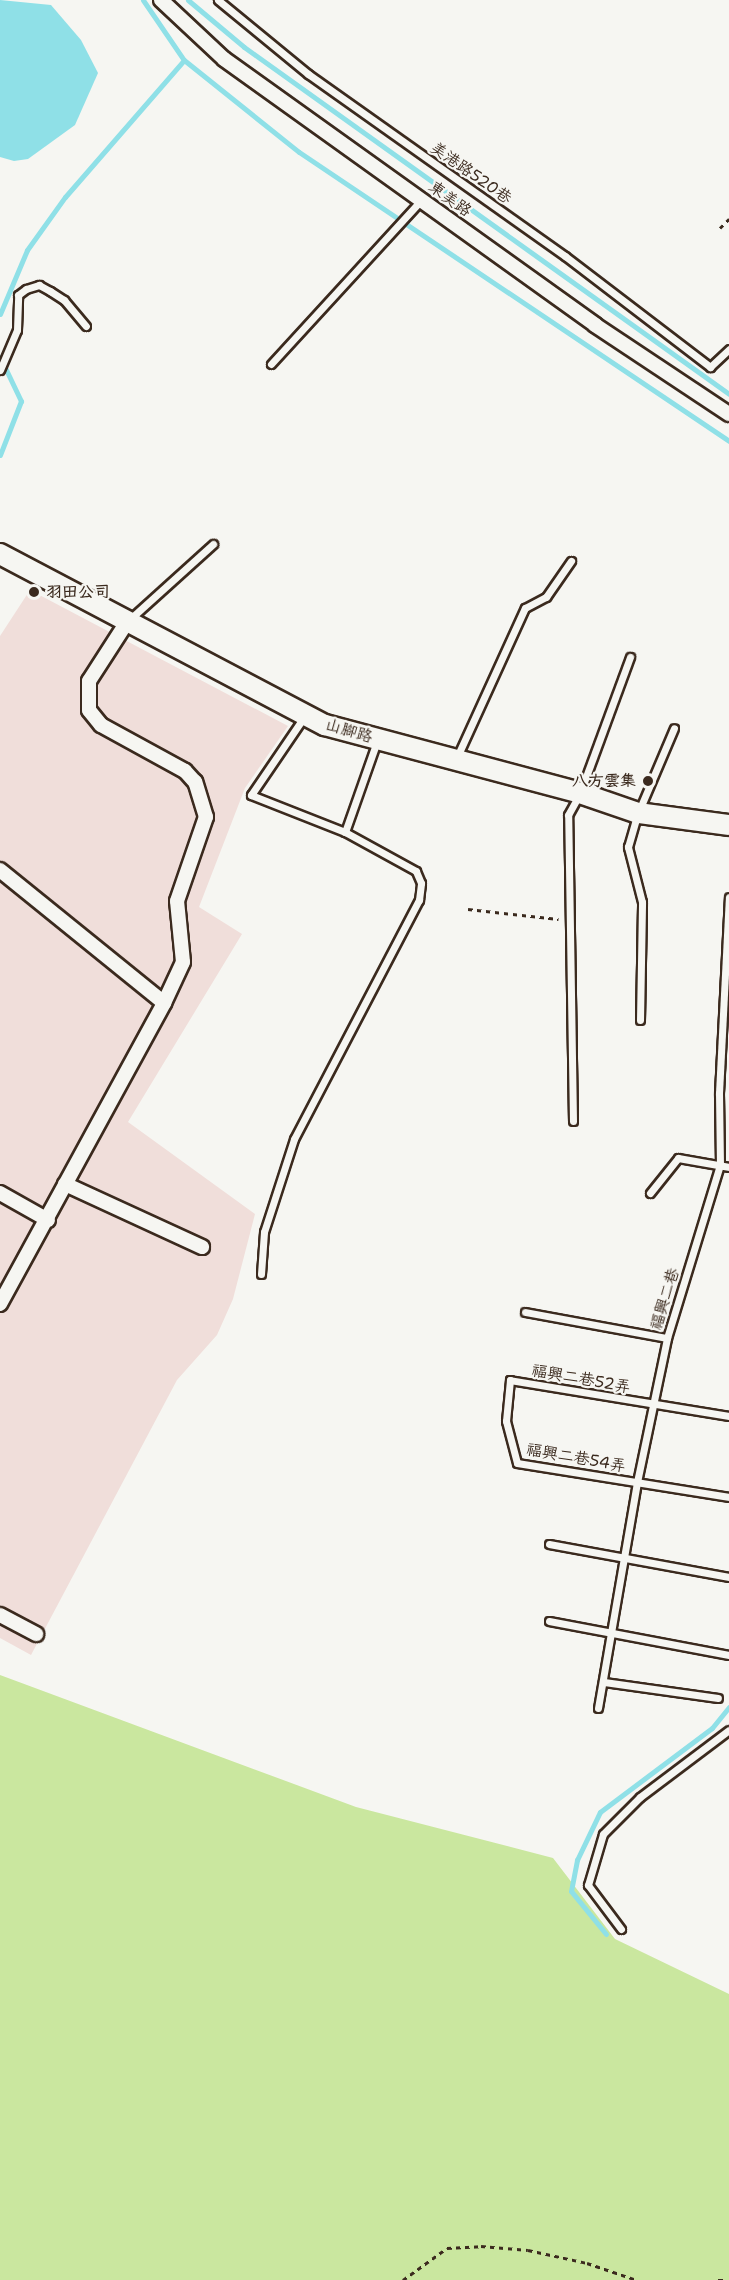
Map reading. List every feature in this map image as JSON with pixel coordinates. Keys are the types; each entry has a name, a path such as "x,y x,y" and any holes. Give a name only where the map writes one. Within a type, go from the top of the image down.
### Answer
{"main road":[{"name":"山腳路","path":"0,554 325,725 580,793 638,813 729,825"}],"street":[{"name":"東美路","path":"161,0 224,59 595,325 729,414"},
{"path":"0,1304 48,1220 65,1184 164,1003 183,962 177,901 206,817 195,782 185,771 101,725 89,710 89,681 127,622"},
{"path":"0,870 164,1003"},
{"path":"65,1184 202,1247"},
{"path":"0,1193 48,1220"},
{"path":"0,1615 36,1634"}],"lane":[{"name":"美港路520巷","path":"218,0 308,74 565,256 710,367 729,349"},
{"path":"271,364 422,199"},
{"path":"0,370 17,330 18,295 26,288 39,285 50,291 64,300 86,326"},
{"path":"127,622 213,544"},
{"path":"456,760 525,608 546,597 571,561"},
{"path":"573,1121 567,815 580,793 630,657"},
{"path":"261,1274 264,1232 294,1139 419,900 421,883 416,871 345,832 251,795 305,715"},
{"path":"640,1020 642,903 628,848 638,813 674,728"},
{"path":"345,832 377,739"},
{"name":"福興二巷","path":"598,1708 636,1482 667,1338 720,1165 720,1081 729,897"},
{"path":"651,1193 678,1158 729,1167"},
{"path":"525,1312 667,1338"},
{"name":"福興二巷52弄","path":"507,1421 510,1380 654,1406"},
{"path":"654,1406 729,1416"},
{"name":"福興二巷54弄","path":"507,1421 517,1463 636,1482"},
{"path":"636,1482 729,1497"},
{"path":"549,1544 729,1576"},
{"path":"549,1622 610,1636 729,1655"},
{"path":"604,1682 718,1698"},
{"path":"621,1929 588,1885 603,1834 640,1797 729,1730"}],"path":[{"path":"720,228 729,219"},
{"path":"468,909 569,920"},
{"path":"403,2280 447,2248 481,2246 528,2250 586,2263 637,2280"},
{"path":"718,2280 723,2280"}],"shaded area":[{"path":"30,590 288,726 245,788 199,907 242,934 128,1122 255,1214 233,1299 217,1335 177,1380 31,1655 0,1638 0,636"}],"green space":[{"path":"0,1675 356,1807 553,1858 615,1939 729,1994 729,2280 0,2280"}],"water":[{"path":"0,0 51,5 81,40 98,73 75,125 28,159 14,161 0,157"}],"waterway":[{"path":"143,0 184,60 299,152 729,441"},
{"path":"188,0 244,47 729,394"},
{"path":"0,314 27,250 65,197 184,60"},
{"path":"0,357 21,401 0,455"},
{"path":"606,1934 571,1891 577,1860 600,1812 712,1728 729,1707"}],"place":[{"name":"羽田公司","path":"34,592"},
{"name":"八方雲集","path":"648,781"}]}
